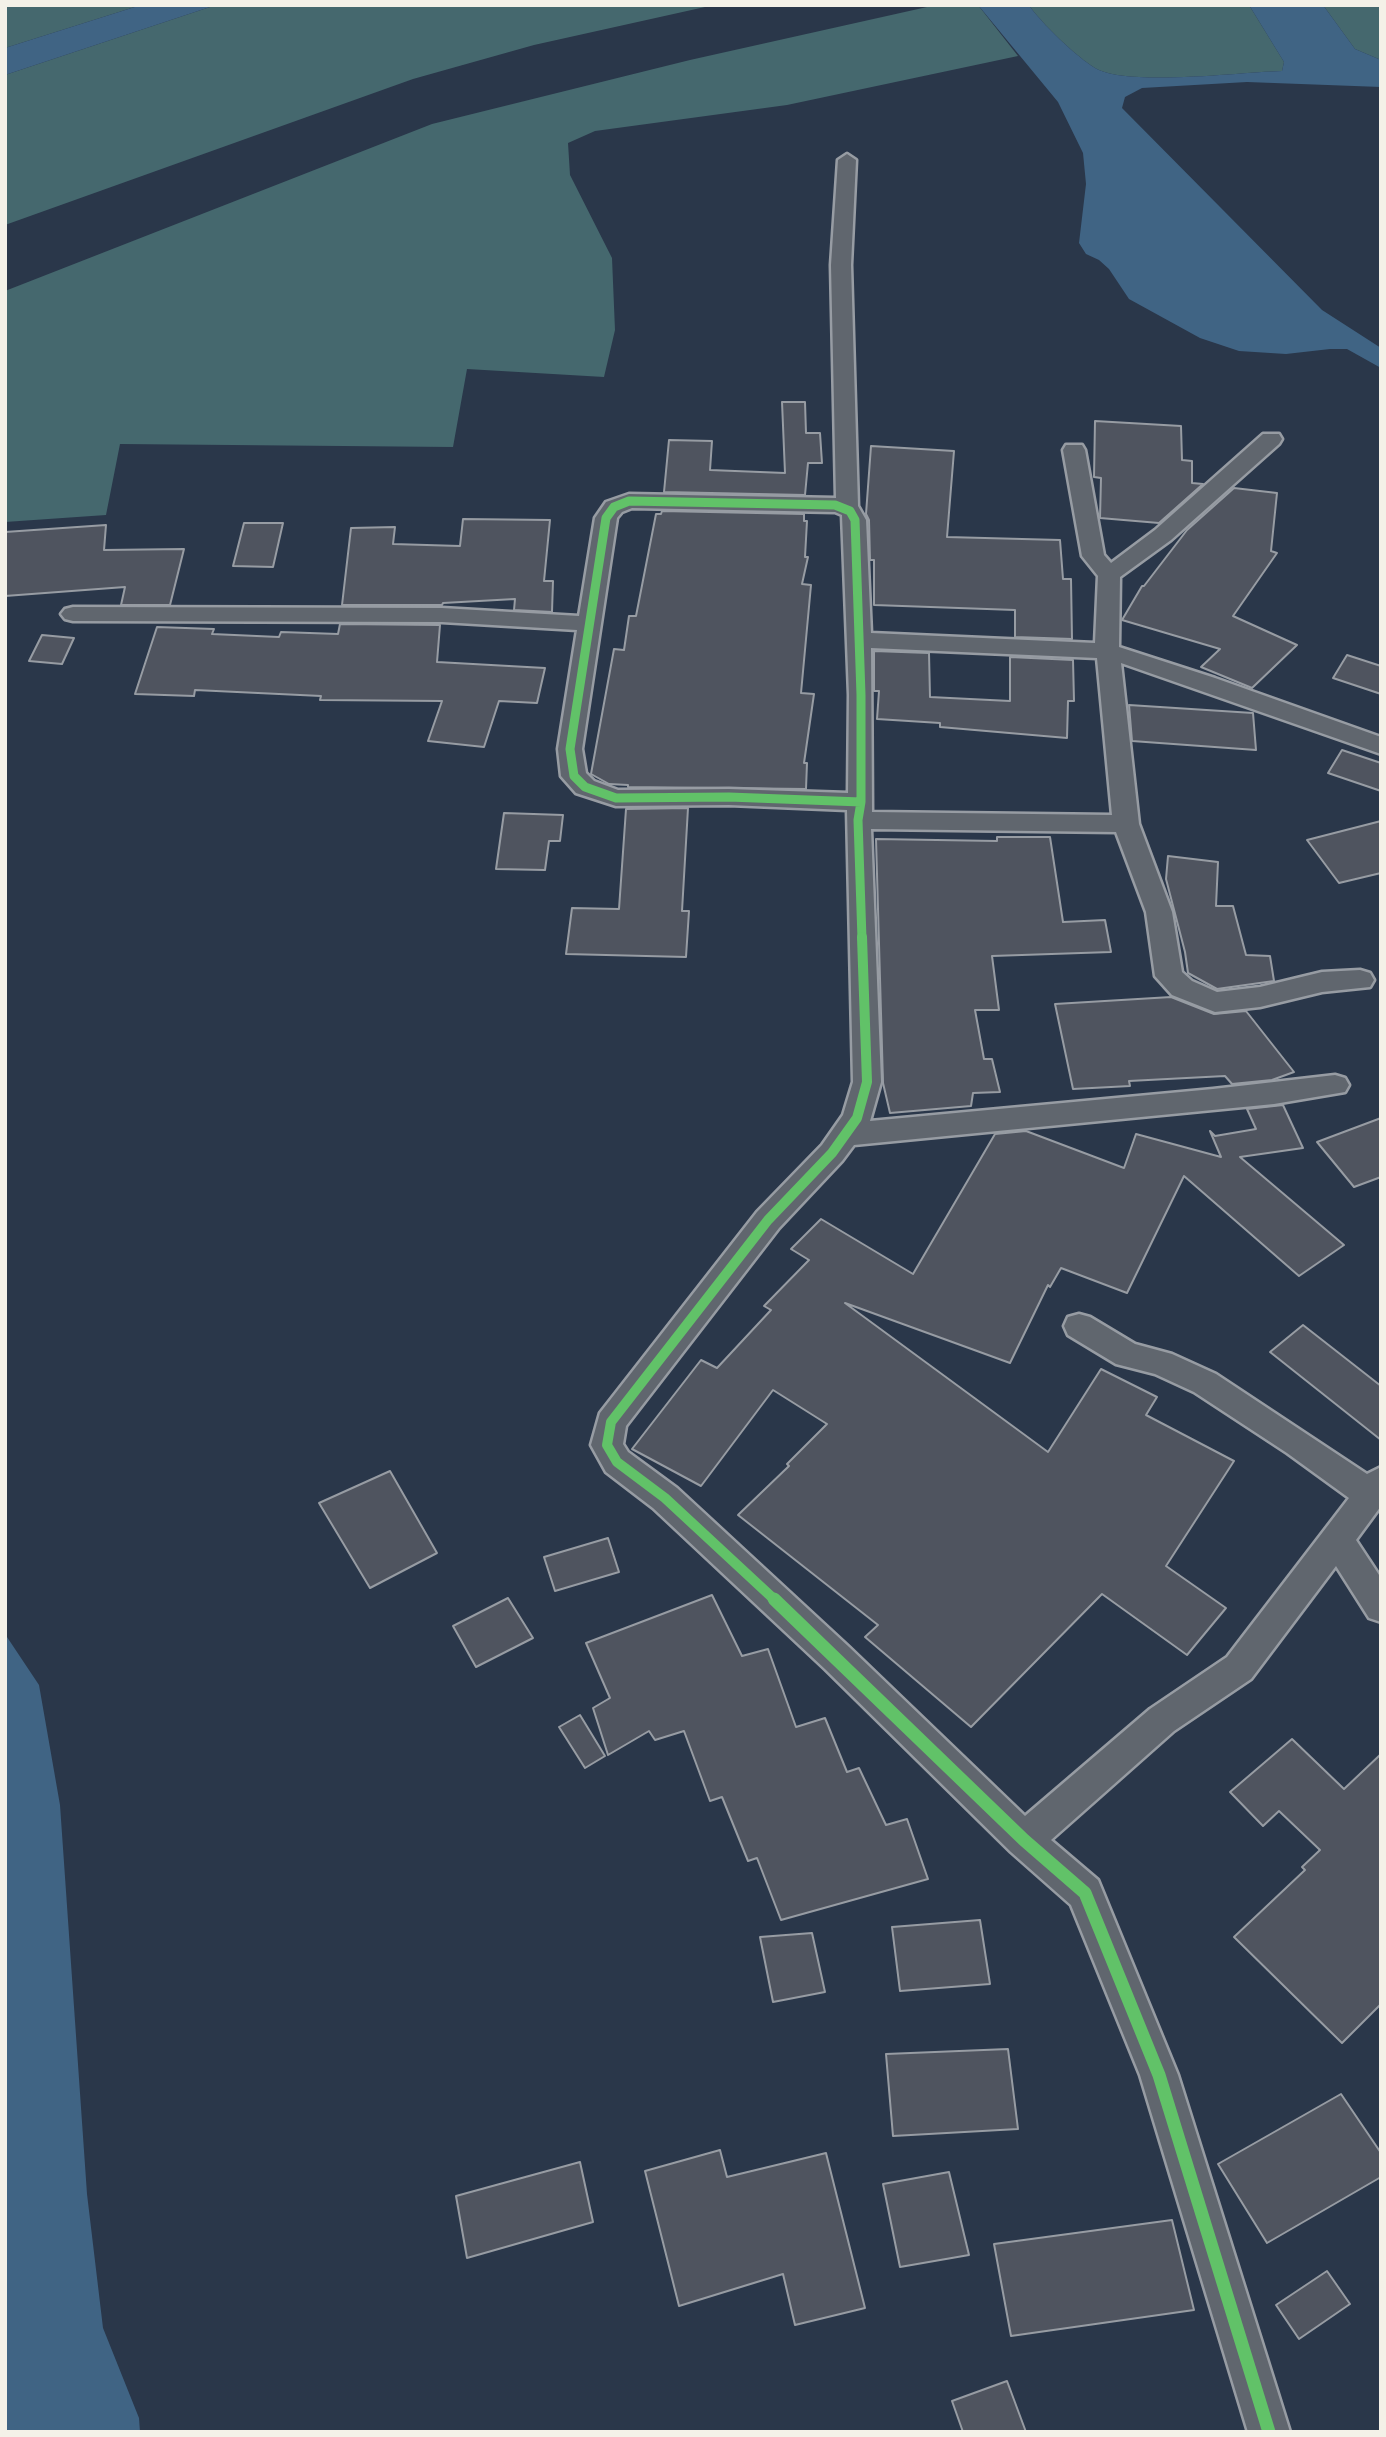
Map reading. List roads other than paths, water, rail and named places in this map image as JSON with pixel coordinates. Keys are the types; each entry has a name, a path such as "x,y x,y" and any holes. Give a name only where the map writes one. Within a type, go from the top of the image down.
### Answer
{"street":[{"path":"847,160 841,265 847,506 855,520 859,640 867,1082 858,1118 832,1153 768,1220 611,1422 607,1445 617,1462 665,1498 1024,1840 1085,1892 1159,2075 1269,2432"},
{"path":"1109,575 1163,535 1271,439"},
{"path":"1074,450 1093,556 1109,575 1106,632 1126,824 1159,912 1169,976 1182,988 1215,1002 1260,997 1322,982 1360,980"},
{"path":"847,506 629,501 614,507 606,518 589,624 570,749 573,776 585,787 616,797 1126,824"},
{"path":"73,614 442,615 589,624"},
{"path":"859,640 1108,651 1207,683 1381,746"},
{"path":"845,1135 934,1124 1241,1099 1335,1085"},
{"path":"1024,1840 1162,1720 1239,1668 1376,1488 1298,1443 1205,1383 1161,1363 1127,1355 1079,1326"},
{"path":"1337,1540 1381,1607"}],"water":[{"path":"141,5 216,5 5,75 5,48"},
{"path":"978,5 1029,5 1060,39 1095,68 1111,74 1157,78 1282,71 1284,62 1249,5 1323,5 1355,49 1381,60 1381,87 1247,82 1142,88 1125,97 1122,108 1322,310 1381,348 1381,368 1347,349 1286,354 1239,351 1200,338 1129,299 1109,269 1086,254 1079,243 1086,184 1083,153 1058,102"},
{"path":"5,1634 39,1685 60,1805 87,2194 103,2328 139,2418 140,2432 5,2432"}]}
